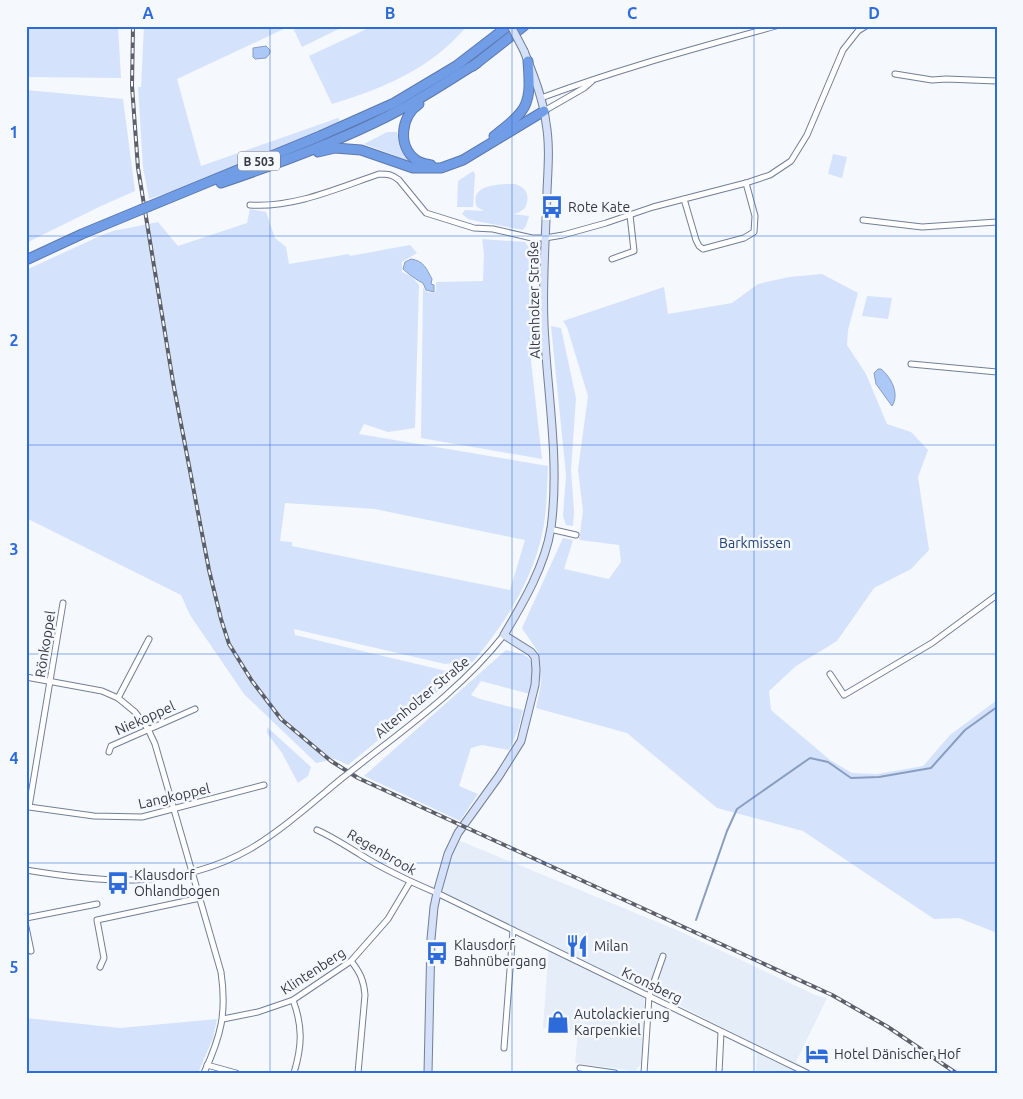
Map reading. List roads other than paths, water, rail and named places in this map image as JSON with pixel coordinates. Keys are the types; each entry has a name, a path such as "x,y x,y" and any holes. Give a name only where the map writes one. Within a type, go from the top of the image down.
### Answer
{"highway":[{"name":"B 503","path":"26,260 82,234 320,136 394,103 456,66 509,26"},
{"name":"B 503","path":"150,206 295,156 385,118 422,98 476,63 524,26"},
{"path":"479,150 521,112 528,98 528,61"},
{"path":"441,168 417,161 409,153 404,142 403,131 406,118 414,108 476,63"},
{"path":"521,112 531,110 544,111"},
{"path":"295,156 335,148 361,150 413,168 441,168 463,160 544,111"}],"street":[{"name":"Altenholzer Straße","path":"26,870 93,880 130,881 154,879 192,871 225,860 249,849 284,825 438,704 466,679 504,635 523,603 544,555 550,529 554,477 544,322 548,168 547,125 541,98 528,61 509,26"},
{"path":"541,98 582,82 594,80 642,63 776,26"},
{"path":"250,205 269,206 306,197 379,174 388,174 399,180 426,214 474,228 493,229 532,238 545,238 563,235 684,199 746,183 770,175 791,161 807,135 843,50 858,31 866,26"},
{"path":"896,74 932,80 997,80"},
{"path":"544,111 584,88 594,80"},
{"path":"684,199 696,240 703,249 744,238 754,232 755,216 746,183"},
{"path":"612,259 634,250 630,215"},
{"path":"863,220 922,227 997,222"},
{"path":"911,364 997,372"},
{"path":"550,529 576,535"},
{"path":"830,674 844,695 932,643 997,595"},
{"name":"Rönkoppel","path":"29,807 63,603"},
{"path":"428,1073 431,939 437,893 448,854 458,833 499,776 521,741 535,685 535,657 531,652 504,635"},
{"path":"118,698 149,639"},
{"path":"26,677 102,691 118,698 135,712 148,729 155,744 221,972 223,1020 218,1039 204,1073"},
{"name":"Niekoppel","path":"109,752 111,746 195,709"},
{"name":"Langkoppel","path":"29,807 94,816 142,817 175,810 264,785"},
{"name":"Regenbrook","path":"317,830 334,837 360,855 410,882 437,893"},
{"name":"Klintenberg","path":"223,1020 258,1012 293,1000 351,961 366,947 388,919 410,882"},
{"name":"Kronsberg","path":"437,893 807,1073"},
{"path":"100,967 104,958 97,920 200,898"},
{"path":"26,918 97,904"},
{"path":"26,927 31,951"},
{"path":"504,1048 513,930"},
{"path":"644,1073 649,996 663,956"},
{"path":"351,961 359,971 364,983 365,995 358,1073"},
{"path":"293,1000 299,1017 301,1034 300,1052 294,1073"},
{"path":"719,1073 722,1032"},
{"path":"207,1065 236,1073"},
{"path":"580,1068 615,1073"}],"water":[{"path":"266,46 270,53 266,58 255,59 253,57 253,48"},
{"path":"411,259 419,261 426,268 432,279 431,284 434,285 434,292 426,290 423,283 403,269 405,262"},
{"path":"878,369 885,372 895,391 892,406 876,384 874,373"}],"waterway":[{"path":"696,920 727,831 737,809 810,758 828,762 851,778 879,777 931,768 965,730 997,707"}],"railway":[{"path":"133,26 132,86 138,168 173,382 209,570 229,644 252,681 281,719 331,761 358,778 832,995 888,1027 956,1073"}],"place":[{"name":"Rote Kate","path":"552,207"},
{"name":"Klausdorf Ohlandbogen","path":"118,883"},
{"name":"Milan","path":"577,946"},
{"name":"Klausdorf Bahnübergang","path":"437,953"},
{"name":"Autolackierung Karpenkiel","path":"558,1022"},
{"name":"Hotel Dänischer Hof","path":"817,1054"}],"park label":[{"name":"Barkmissen","path":"755,543"}]}
